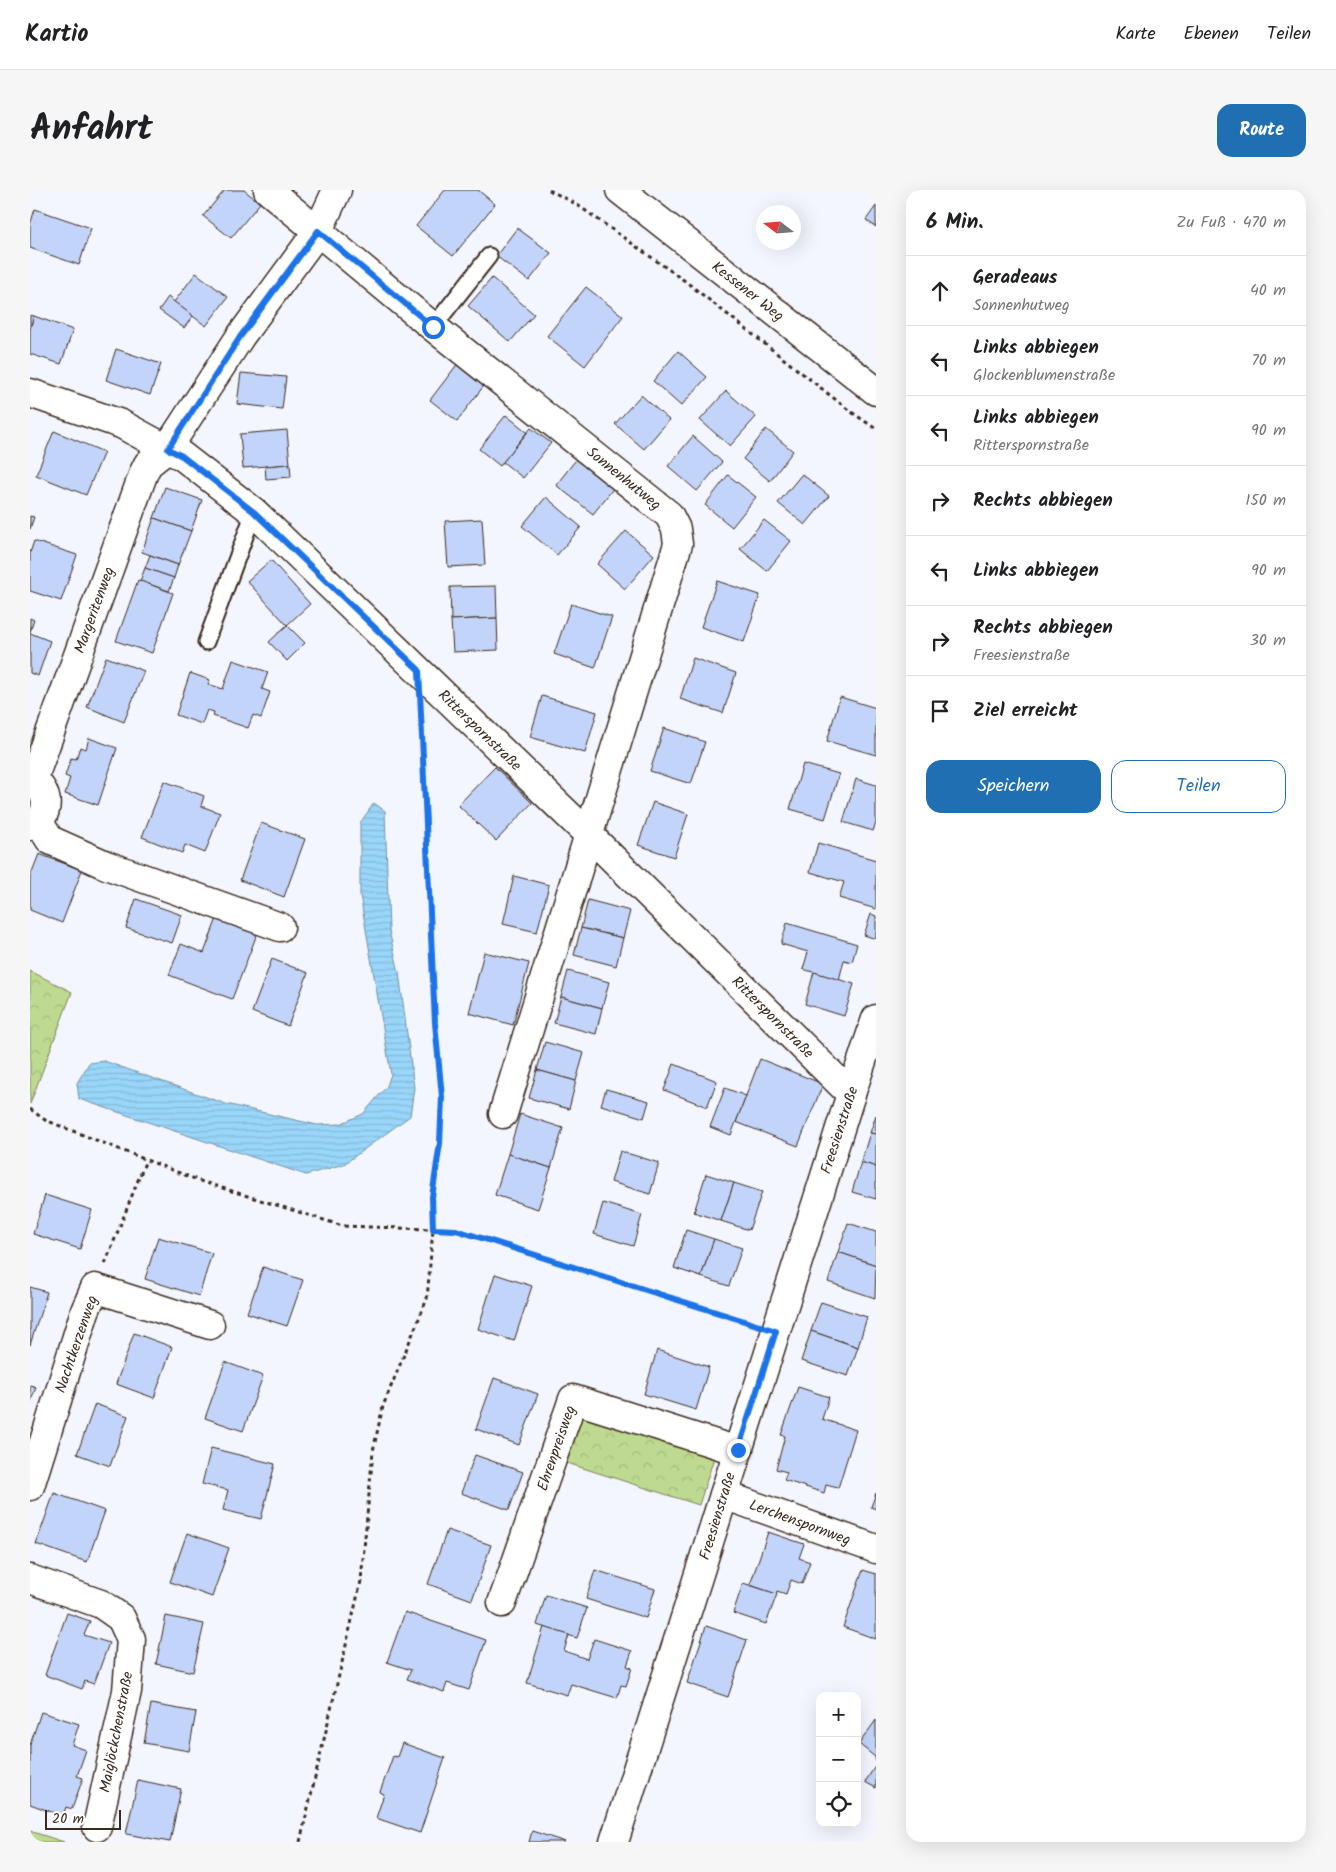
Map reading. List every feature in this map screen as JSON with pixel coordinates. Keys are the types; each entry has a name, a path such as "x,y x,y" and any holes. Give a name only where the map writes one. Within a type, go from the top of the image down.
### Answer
{"street":[{"name":"Sonnenhutweg","path":"268,190 433,327 662,509 669,515 676,529 678,544 589,835"},
{"path":"168,449 240,337 318,231 338,190"},
{"name":"Kessener Weg","path":"620,190 876,391"},
{"name":"Ritterspornstraße","path":"30,394 121,424 182,456 254,512 589,835 851,1094"},
{"name":"Margeritenweg","path":"168,449 148,464 144,472 32,780 43,790 47,803 43,816 34,824 50,840 98,861 280,927"},
{"path":"502,1114 589,835"},
{"name":"Freesienstraße","path":"614,1842 876,1019"},
{"name":"Nachtkerzenweg","path":"30,1486 95,1288 210,1325"},
{"name":"Ehrenpreisweg","path":"502,1603 574,1399 738,1450"},
{"name":"Lerchenspornweg","path":"724,1495 876,1549"},
{"name":"Maiglöckchenstraße","path":"30,1579 100,1604 121,1618 131,1639 127,1691 97,1827"}],"lane":[{"path":"433,327 489,256"},
{"path":"206,642 254,512"}],"path":[{"path":"549,190 576,204 685,281 850,411 876,429"},
{"path":"300,1842 362,1582 373,1451 383,1406 427,1299 433,1229 432,1197 440,1143 442,1097 435,1023 419,670"},
{"path":"30,1109 45,1120 200,1181 343,1226 456,1230 776,1331"},
{"path":"95,1288 146,1160"}],"green space":[{"path":"30,971 72,992 30,1104"},
{"path":"582,1408 717,1448 699,1505 564,1462"},
{"path":"30,1831 64,1842 30,1842"}],"water":[{"path":"374,803 385,811 389,931 399,972 414,1088 410,1116 344,1164 306,1175 79,1099 77,1083 89,1063 104,1061 226,1104 317,1125 340,1124 363,1114 387,1086 391,1074 360,895 360,823"}],"building":[{"path":"225,190 244,190 260,203 231,238 203,216"},
{"path":"445,190 478,190 495,204 453,256 416,226"},
{"path":"876,206 876,227 866,220"},
{"path":"35,209 91,228 79,265 30,248 30,225"},
{"path":"517,228 551,253 529,281 496,256"},
{"path":"196,273 228,297 206,326 174,302"},
{"path":"492,278 534,314 510,342 468,306"},
{"path":"586,287 623,316 585,366 547,336"},
{"path":"168,297 193,316 184,328 159,310"},
{"path":"30,315 34,316 30,329"},
{"path":"34,316 73,330 61,364 30,354 30,329"},
{"path":"116,349 161,364 150,395 106,380"},
{"path":"678,351 707,377 681,406 653,381"},
{"path":"459,362 486,383 457,421 430,400"},
{"path":"241,373 286,377 282,409 237,404"},
{"path":"726,391 756,417 730,446 700,420"},
{"path":"641,395 669,420 644,449 615,424"},
{"path":"506,415 527,432 500,466 479,449"},
{"path":"531,428 551,443 523,478 503,462"},
{"path":"766,429 793,451 770,481 743,459"},
{"path":"287,430 290,464 243,468 240,434"},
{"path":"54,431 104,452 86,495 36,475"},
{"path":"693,436 722,462 697,491 668,466"},
{"path":"579,456 616,485 593,514 556,485"},
{"path":"290,464 291,477 266,479 265,466"},
{"path":"802,474 829,496 805,525 778,503"},
{"path":"728,475 756,497 732,527 705,505"},
{"path":"165,487 202,500 191,531 154,518"},
{"path":"546,497 581,527 557,555 522,526"},
{"path":"30,516 34,517 30,529"},
{"path":"154,518 191,531 178,565 142,552"},
{"path":"482,519 485,565 448,567 445,521"},
{"path":"764,520 791,541 767,571 740,549"},
{"path":"626,531 654,555 625,589 597,564"},
{"path":"34,541 77,555 61,601 30,591 30,553"},
{"path":"150,555 178,565 174,578 145,568"},
{"path":"271,560 310,604 287,625 247,581"},
{"path":"145,568 174,578 169,591 140,581"},
{"path":"138,580 173,593 152,653 116,641"},
{"path":"717,581 760,595 744,642 701,627"},
{"path":"496,586 497,618 451,620 450,587"},
{"path":"571,604 612,617 595,668 554,654"},
{"path":"30,618 34,620 30,632"},
{"path":"497,618 498,650 453,652 451,620"},
{"path":"287,625 305,643 287,661 269,642"},
{"path":"30,633 50,641 38,676 30,673"},
{"path":"106,657 144,671 124,722 87,707"},
{"path":"693,658 736,673 723,713 680,699"},
{"path":"233,660 268,672 262,689 270,692 261,718 253,715 248,728 213,716 214,712 207,710 202,724 176,715 190,673 210,680 208,684 223,689"},
{"path":"542,696 597,712 585,753 530,737"},
{"path":"840,697 876,708 876,755 827,741"},
{"path":"664,728 705,742 691,784 650,771"},
{"path":"89,738 117,748 98,805 65,794 70,778 65,776 71,758 76,759 80,747 86,749"},
{"path":"803,764 839,774 825,819 790,809"},
{"path":"495,767 532,803 496,841 458,805"},
{"path":"856,779 876,785 876,823 873,831 843,822"},
{"path":"164,781 204,796 201,806 220,813 205,853 185,845 182,853 142,837"},
{"path":"653,802 688,814 674,857 638,845"},
{"path":"261,823 305,839 284,897 240,880"},
{"path":"818,843 876,860 876,909 839,898 844,882 810,872"},
{"path":"39,854 82,870 62,923 30,910 30,877"},
{"path":"514,876 549,885 537,932 503,924"},
{"path":"136,899 182,915 172,943 126,928"},
{"path":"588,900 630,911 623,938 581,928"},
{"path":"871,914 876,916 876,939 864,935"},
{"path":"217,918 257,934 232,999 169,975 181,944 204,953"},
{"path":"787,923 857,944 852,962 844,960 839,980 803,969 808,952 781,944"},
{"path":"581,928 623,938 616,966 574,955"},
{"path":"484,952 529,963 513,1025 469,1013"},
{"path":"272,959 308,973 288,1026 252,1012"},
{"path":"568,971 609,982 602,1008 561,997"},
{"path":"814,972 854,984 844,1016 805,1004"},
{"path":"561,997 602,1008 596,1034 554,1023"},
{"path":"545,1042 584,1053 576,1081 537,1070"},
{"path":"760,1059 823,1084 798,1146 736,1122"},
{"path":"674,1064 717,1081 707,1107 664,1090"},
{"path":"537,1070 576,1081 569,1109 529,1098"},
{"path":"725,1088 746,1096 731,1135 710,1127"},
{"path":"606,1089 649,1101 644,1118 601,1105"},
{"path":"520,1114 563,1128 551,1168 508,1154"},
{"path":"876,1115 876,1134 870,1133"},
{"path":"870,1133 876,1134 876,1167 861,1162"},
{"path":"620,1151 659,1163 650,1194 611,1182"},
{"path":"508,1154 551,1168 538,1209 495,1195"},
{"path":"861,1162 876,1167 876,1199 852,1192"},
{"path":"706,1174 734,1183 721,1221 694,1212"},
{"path":"734,1183 762,1192 749,1230 721,1221"},
{"path":"45,1195 92,1210 80,1249 33,1234"},
{"path":"603,1203 642,1215 633,1246 594,1234"},
{"path":"848,1223 876,1232 876,1265 838,1252"},
{"path":"686,1230 714,1239 701,1277 674,1268"},
{"path":"158,1237 212,1253 199,1296 145,1279"},
{"path":"714,1239 742,1248 729,1286 701,1277"},
{"path":"838,1252 876,1265 875,1298 828,1282"},
{"path":"263,1267 303,1280 287,1326 247,1313"},
{"path":"495,1274 532,1286 514,1341 478,1329"},
{"path":"30,1287 47,1292 30,1345"},
{"path":"821,1302 867,1317 858,1347 811,1331"},
{"path":"811,1331 858,1347 848,1376 801,1361"},
{"path":"134,1333 172,1347 154,1398 116,1384"},
{"path":"657,1350 709,1367 696,1410 644,1394"},
{"path":"225,1362 263,1376 243,1431 205,1418"},
{"path":"494,1378 538,1394 519,1445 476,1429"},
{"path":"30,1385 36,1387 30,1404"},
{"path":"798,1387 829,1397 822,1419 856,1430 838,1488 826,1485 824,1493 784,1480 787,1472 776,1469 785,1436 781,1435"},
{"path":"95,1404 128,1416 110,1466 77,1454"},
{"path":"211,1448 275,1464 261,1519 223,1510 228,1490 202,1484"},
{"path":"475,1455 523,1472 509,1510 461,1493"},
{"path":"54,1493 105,1511 87,1562 36,1544"},
{"path":"876,1493 876,1509 871,1507"},
{"path":"447,1530 491,1545 472,1600 428,1584"},
{"path":"768,1532 804,1544 799,1558 810,1562 802,1584 791,1580 786,1594 777,1591 776,1594 750,1585"},
{"path":"187,1533 229,1548 212,1597 170,1582"},
{"path":"595,1570 655,1589 646,1618 586,1599"},
{"path":"863,1570 876,1574 876,1639 843,1627"},
{"path":"743,1583 777,1594 766,1624 733,1613"},
{"path":"546,1595 587,1608 577,1638 537,1625"},
{"path":"405,1612 486,1640 469,1690 447,1683 444,1692 407,1679 411,1670 387,1662"},
{"path":"67,1613 90,1621 84,1635 109,1643 94,1684 85,1681 82,1689 45,1675"},
{"path":"166,1616 204,1624 193,1672 156,1664"},
{"path":"706,1626 747,1640 728,1697 687,1683"},
{"path":"544,1627 569,1635 564,1651 587,1659 594,1639 632,1651 627,1666 632,1668 626,1686 621,1685 617,1698 571,1684 567,1695 527,1683"},
{"path":"151,1704 196,1712 189,1751 144,1743"},
{"path":"41,1712 79,1724 72,1745 86,1750 77,1776 83,1778 72,1809 66,1807 63,1816 30,1804 30,1745"},
{"path":"876,1720 876,1765 875,1757 861,1746 861,1741"},
{"path":"402,1743 445,1758 420,1833 376,1818 384,1794 380,1792 393,1756 397,1757"},
{"path":"876,1765 876,1788 865,1782"},
{"path":"138,1780 181,1789 170,1842 126,1834"},
{"path":"532,1831 565,1842 529,1842"}],"route":[{"path":"433,327 318,231 240,337 168,449 182,456 254,512 419,670 435,1023 442,1097 440,1143 432,1197 433,1229 456,1230 776,1331 738,1450"}]}
